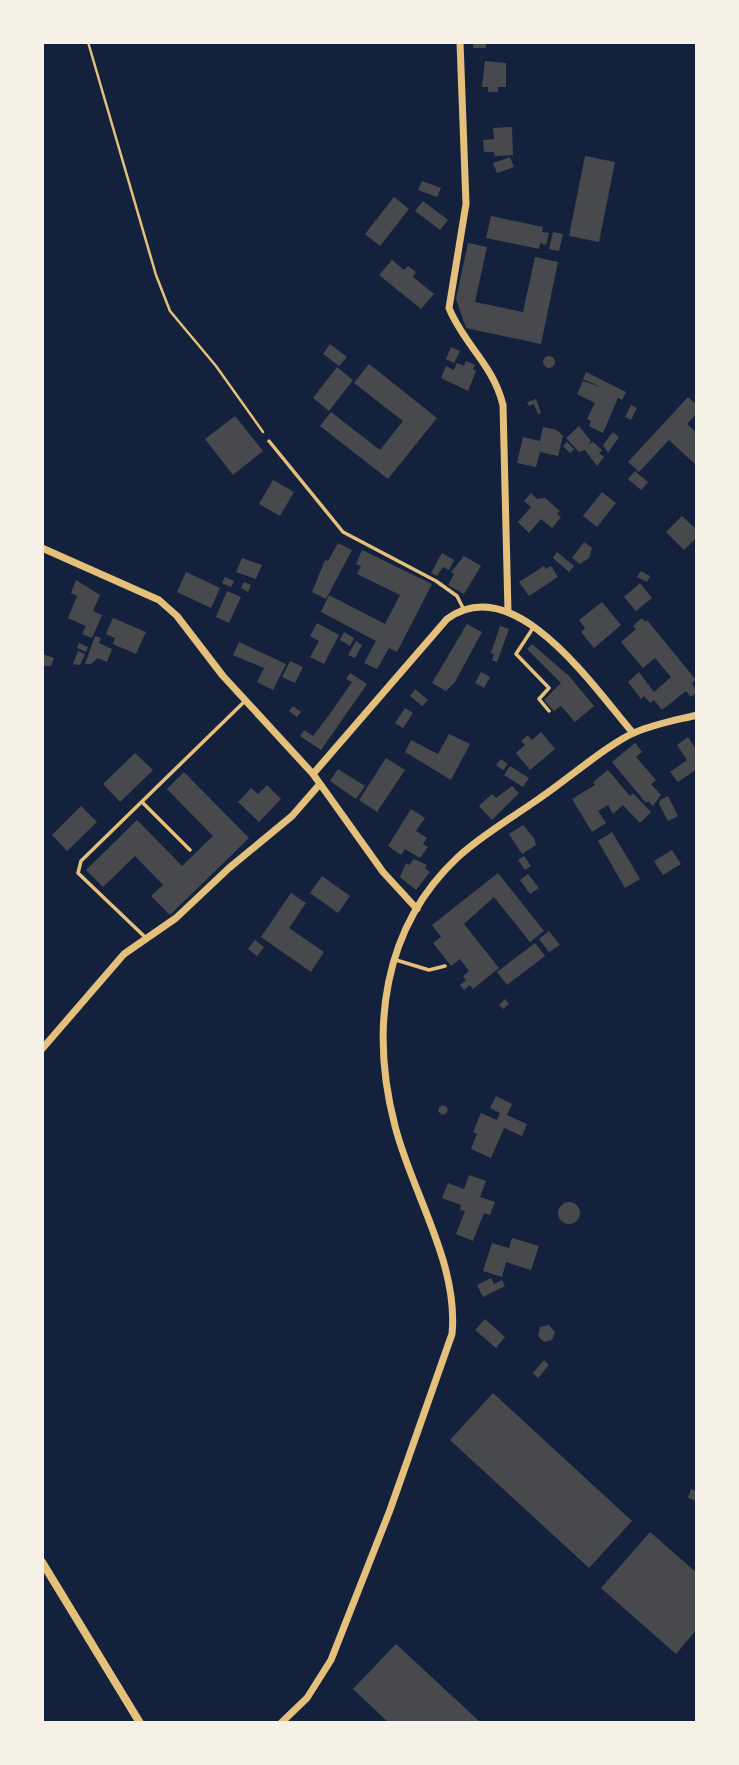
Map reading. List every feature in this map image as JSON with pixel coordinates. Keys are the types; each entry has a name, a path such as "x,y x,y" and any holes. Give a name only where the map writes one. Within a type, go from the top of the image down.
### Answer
{"street":[{"path":"460,42 466,204 449,307 455,321 489,366 498,384 503,405 508,612"},
{"path":"42,548 159,600 177,616 245,701 313,774 383,872 417,909"},
{"path":"313,774 447,620 463,608 480,606 508,612 534,626 581,672 633,733"},
{"path":"281,1723 307,1698 331,1660 390,1510 452,1334 454,1312 451,1285 408,1170 384,1081 381,1037 383,1000 394,960 417,909 432,885 459,856 633,733 697,715"},
{"path":"42,1049 124,954 176,918 229,868 292,816 320,785"},
{"path":"42,1562 140,1723"}],"lane":[{"path":"269,441 343,532 436,581 457,596 463,608"},
{"path":"534,626 516,654 549,688 539,699 549,712"},
{"path":"146,939 78,873 81,861 245,701"},
{"path":"142,802 190,850"},
{"path":"394,960 429,970 445,965"}],"path":[{"path":"88,42 156,275 170,311 216,366 269,441"}],"building":[{"path":"473,42 486,42 486,48 473,48"},
{"path":"485,61 506,63 506,87 498,87 498,92 488,92 488,87 482,87"},
{"path":"512,127 513,155 495,156 494,152 484,152 483,140 494,139 493,128"},
{"path":"585,156 615,162 599,242 569,236"},
{"path":"510,157 514,167 497,173 493,163"},
{"path":"422,181 441,188 437,197 418,190"},
{"path":"394,197 409,209 380,246 365,234"},
{"path":"423,201 448,220 440,230 415,211"},
{"path":"491,216 543,227 542,232 549,233 546,245 540,243 539,249 486,238"},
{"path":"553,232 563,234 559,251 549,249"},
{"path":"468,243 487,247 475,302 523,312 535,257 558,262 541,344 466,328 456,299"},
{"path":"392,260 404,270 408,266 416,272 413,277 434,294 421,309 379,275"},
{"path":"330,344 347,357 339,366 323,354"},
{"path":"451,347 460,351 454,363 446,359"},
{"path":"549,356 555,362 549,368 543,362"},
{"path":"466,361 475,365 473,369 476,371 468,391 441,378 446,366 454,370 457,363 464,366"},
{"path":"369,364 437,418 388,479 320,426 331,412 380,450 403,421 354,383"},
{"path":"337,367 353,380 329,411 313,398"},
{"path":"586,372 626,392 622,400 618,398 603,433 589,426 591,421 587,419 595,403 577,394 583,381 603,388 583,379"},
{"path":"688,397 697,405 697,413 687,424 697,433 697,466 669,440 639,472 628,462"},
{"path":"536,399 541,413 538,414 534,404 529,406 527,402"},
{"path":"631,405 637,408 631,420 625,417"},
{"path":"235,416 263,451 233,475 205,439"},
{"path":"579,426 591,441 588,444 593,442 602,450 599,453 604,457 597,466 585,450 579,452 566,438"},
{"path":"543,427 557,430 563,436 558,456 540,452 536,467 517,463 523,437 540,441"},
{"path":"613,432 619,437 608,453 603,445"},
{"path":"567,442 574,449 570,453 563,446"},
{"path":"635,471 648,482 641,490 628,479"},
{"path":"273,480 294,492 280,516 259,504"},
{"path":"602,492 616,503 597,527 583,516"},
{"path":"531,493 537,499 545,498 560,511 557,514 561,517 552,528 541,519 529,533 518,522 531,507 524,501"},
{"path":"682,516 697,530 697,537 684,550 666,532"},
{"path":"584,542 592,548 589,558 580,564 572,558"},
{"path":"338,543 352,550 326,599 312,592 325,560 328,561"},
{"path":"362,550 432,584 397,652 389,648 377,669 364,663 376,641 321,612 329,595 385,624 400,595 357,574 361,566 356,564"},
{"path":"557,552 574,566 569,572 553,558"},
{"path":"442,553 454,560 449,570 443,567 437,576 431,573"},
{"path":"464,556 481,566 464,594 448,585 454,574 451,572"},
{"path":"242,558 262,565 256,579 236,572"},
{"path":"544,566 546,569 551,566 558,577 529,596 519,582"},
{"path":"641,571 650,576 647,582 637,577"},
{"path":"186,572 220,588 211,608 177,592"},
{"path":"225,577 234,581 231,587 222,583"},
{"path":"76,580 100,595 93,611 102,615 92,638 82,634 86,626 68,618 77,596 71,593"},
{"path":"244,582 251,585 248,592 241,588"},
{"path":"640,583 652,598 636,611 624,597"},
{"path":"227,591 241,597 229,623 216,617"},
{"path":"602,602 621,625 594,648 581,632 585,628 579,620"},
{"path":"113,618 146,632 136,654 113,644 115,638 106,634"},
{"path":"642,618 645,622 647,620 696,680 692,683 697,692 691,697 686,691 662,710 654,700 650,703 644,696 641,699 628,682 639,672 654,692 671,677 655,658 643,668 621,642 636,629 633,626"},
{"path":"317,623 339,635 324,664 310,657 319,641 310,636"},
{"path":"467,624 482,632 455,682 446,691 432,683"},
{"path":"500,626 509,629 497,662 492,660 494,654 491,653"},
{"path":"344,632 354,638 350,646 340,640"},
{"path":"95,636 101,638 99,643 112,649 107,662 98,658 91,664 85,664"},
{"path":"356,641 362,645 355,658 348,655"},
{"path":"239,642 286,664 273,690 257,682 264,668 233,655"},
{"path":"79,643 88,647 86,652 77,648"},
{"path":"532,644 569,676 594,706 575,722 561,706 554,711 544,700 561,683 527,649"},
{"path":"78,651 85,654 80,665 73,664"},
{"path":"42,654 54,658 51,666 42,666"},
{"path":"290,661 303,667 295,683 282,677"},
{"path":"481,672 490,677 484,688 475,683"},
{"path":"350,673 367,684 321,750 300,736 304,730 313,736 352,682 346,679"},
{"path":"415,689 428,700 422,706 410,696"},
{"path":"293,706 301,712 297,717 289,711"},
{"path":"405,708 413,713 403,728 395,723"},
{"path":"541,732 555,749 530,770 516,753 525,745 521,741 528,735 532,740"},
{"path":"449,734 470,744 451,780 405,752 411,740 438,754"},
{"path":"688,737 697,751 697,769 678,782 670,772 687,760 677,745"},
{"path":"635,743 642,752 636,757 656,780 651,784 661,795 653,806 648,801 646,803 612,762"},
{"path":"135,753 153,770 120,802 103,784"},
{"path":"386,758 405,770 377,812 359,800"},
{"path":"501,759 508,764 503,770 496,765"},
{"path":"510,766 529,778 523,787 504,775"},
{"path":"338,769 365,786 356,799 330,781"},
{"path":"608,770 630,796 633,793 651,812 640,823 623,805 613,814 608,805 598,811 606,823 592,832 572,799 595,785 593,782"},
{"path":"184,772 249,838 170,915 151,896 163,885 135,856 103,887 86,870 137,820 182,866 213,836 167,789"},
{"path":"267,785 281,799 259,822 238,802 251,788 258,794"},
{"path":"512,786 519,793 492,820 479,806 492,794 496,798"},
{"path":"668,796 678,816 668,821 659,804 660,800"},
{"path":"81,806 97,822 67,851 52,835"},
{"path":"411,809 425,818 416,831 427,838 423,844 428,847 420,858 405,849 401,855 388,846"},
{"path":"523,825 534,838 536,845 522,854 509,834"},
{"path":"612,832 640,879 625,888 598,841"},
{"path":"672,850 681,864 663,875 654,861"},
{"path":"524,856 531,866 525,870 518,860"},
{"path":"414,859 427,865 425,868 430,872 416,890 400,877 406,863 409,865"},
{"path":"498,873 544,931 530,942 494,897 464,924 499,968 473,989 470,985 464,990 460,985 466,980 463,976 469,971 460,959 451,966 433,943 441,937 432,925"},
{"path":"528,874 539,888 530,894 520,880"},
{"path":"322,876 350,896 338,913 310,893"},
{"path":"291,893 306,903 289,928 324,952 311,972 261,937"},
{"path":"549,931 560,945 549,952 539,939"},
{"path":"255,940 264,947 257,956 248,949"},
{"path":"535,943 545,956 507,985 497,972"},
{"path":"505,999 509,1004 503,1009 499,1005"},
{"path":"496,1096 512,1104 507,1115 527,1124 522,1136 504,1128 491,1158 471,1149 477,1134 473,1132 481,1113 497,1120 500,1113 490,1108"},
{"path":"443,1105 448,1110 443,1115 438,1110"},
{"path":"469,1175 486,1181 480,1197 495,1202 490,1215 484,1213 473,1241 456,1234 465,1211 460,1210 461,1205 442,1198 448,1183 464,1189"},
{"path":"569,1202 579,1209 580,1213 573,1223 569,1224 559,1217 558,1213 565,1203"},
{"path":"512,1238 539,1246 531,1270 506,1262 502,1277 483,1271 492,1243 509,1248"},
{"path":"491,1278 494,1284 502,1280 505,1286 483,1297 477,1285"},
{"path":"485,1319 505,1337 496,1348 475,1330"},
{"path":"549,1325 555,1332 552,1340 544,1342 538,1336 540,1327"},
{"path":"544,1360 549,1365 538,1378 533,1373"},
{"path":"493,1393 632,1521 589,1568 450,1440"},
{"path":"691,1489 697,1491 697,1501 688,1498"},
{"path":"650,1532 697,1573 697,1629 676,1654 601,1588"},
{"path":"396,1644 479,1721 389,1723 353,1689"}]}
